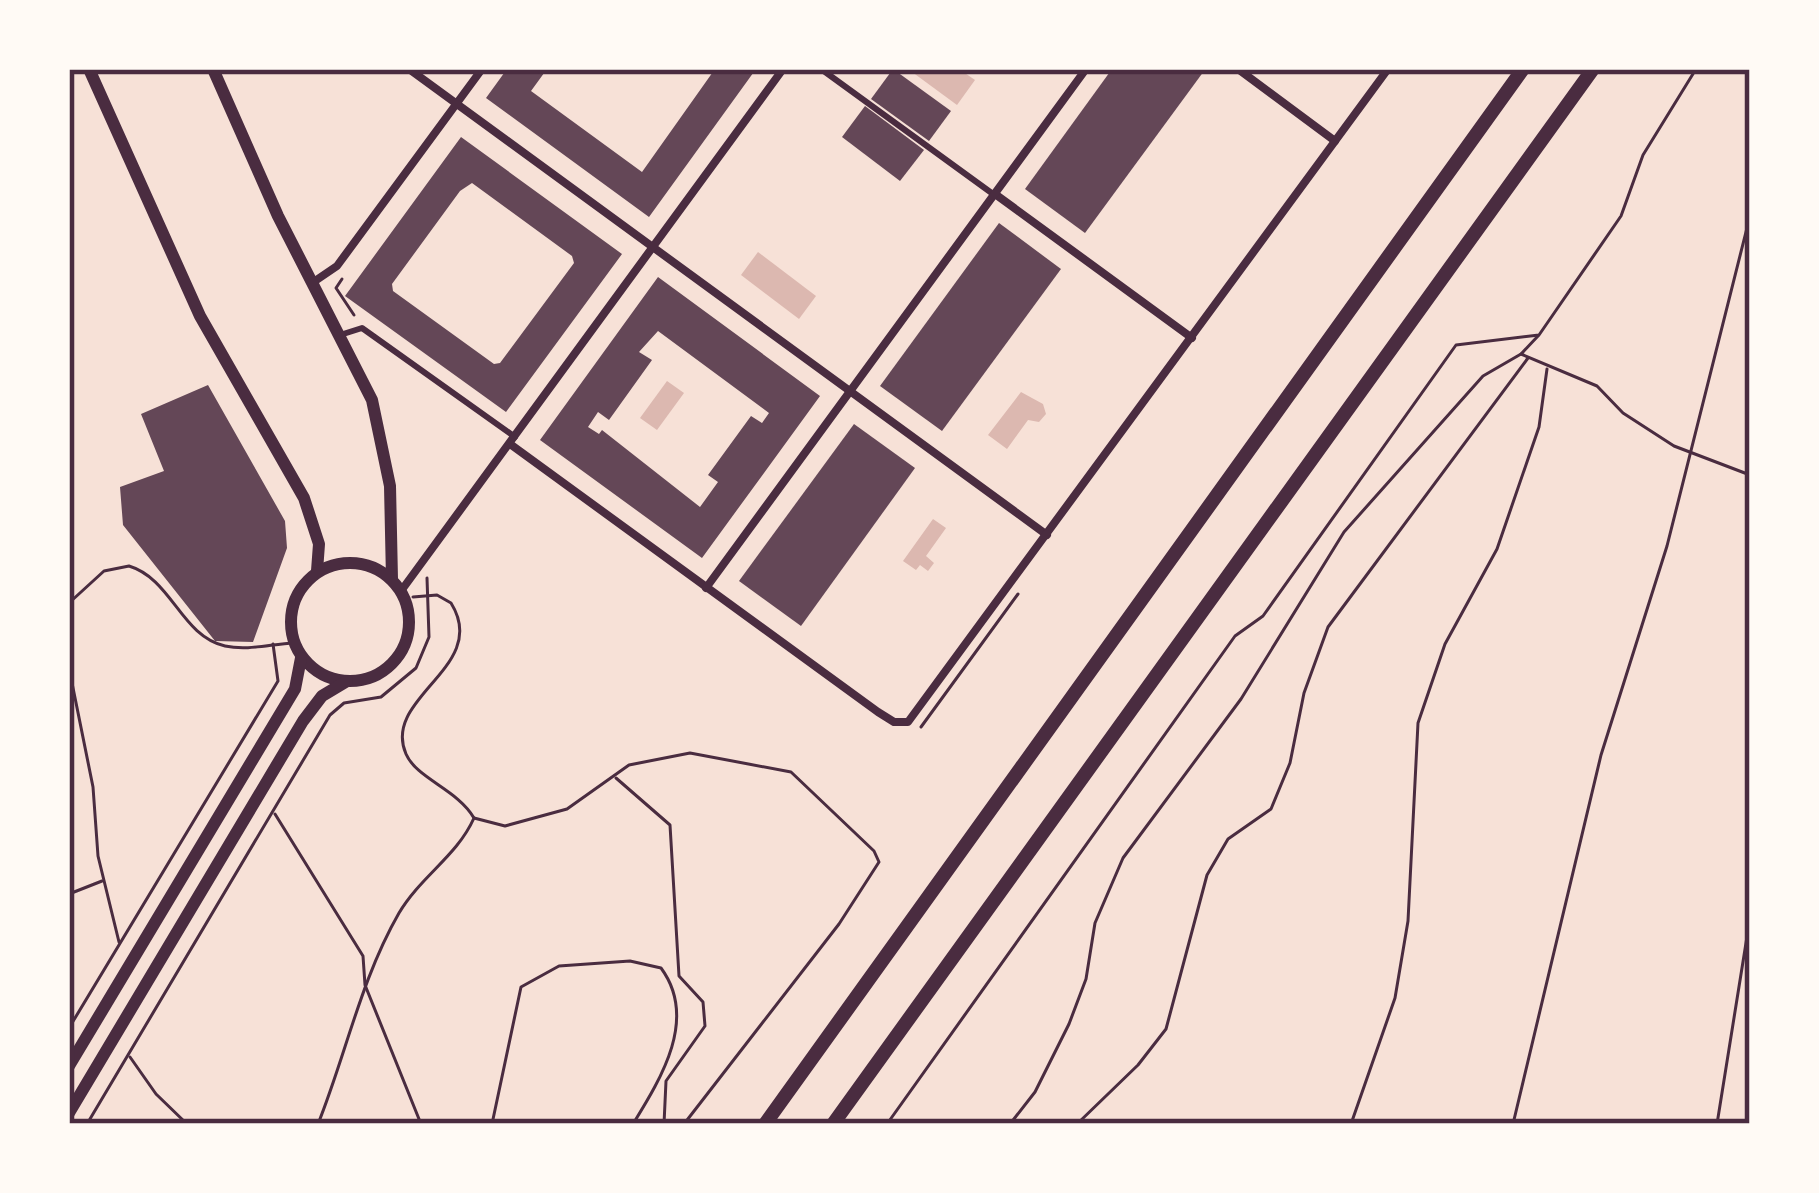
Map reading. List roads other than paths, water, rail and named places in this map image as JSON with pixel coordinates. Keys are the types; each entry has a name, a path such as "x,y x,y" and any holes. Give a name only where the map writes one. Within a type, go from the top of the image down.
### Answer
{"highway":[{"path":"765,1124 1523,69"},
{"path":"832,1124 1593,69"}],"main road":[{"path":"89,69 200,316 304,498 319,544 316,571 291,610 294,643 301,658 331,678 346,681"},
{"path":"69,1113 303,721 322,696 346,681 376,675 398,656 409,629 400,590 386,452 365,380 311,284 213,69"},
{"path":"316,571 350,562 400,590"},
{"path":"69,1066 295,689 301,658"}],"street":[{"path":"409,69 1047,535"},
{"path":"311,284 337,266 482,69"},
{"path":"400,590 783,69"},
{"path":"821,69 1192,338"},
{"path":"706,588 1086,69"},
{"path":"1238,69 1335,141"},
{"path":"340,334 362,328 706,588 878,712 902,723 914,719 1388,69"}]}
